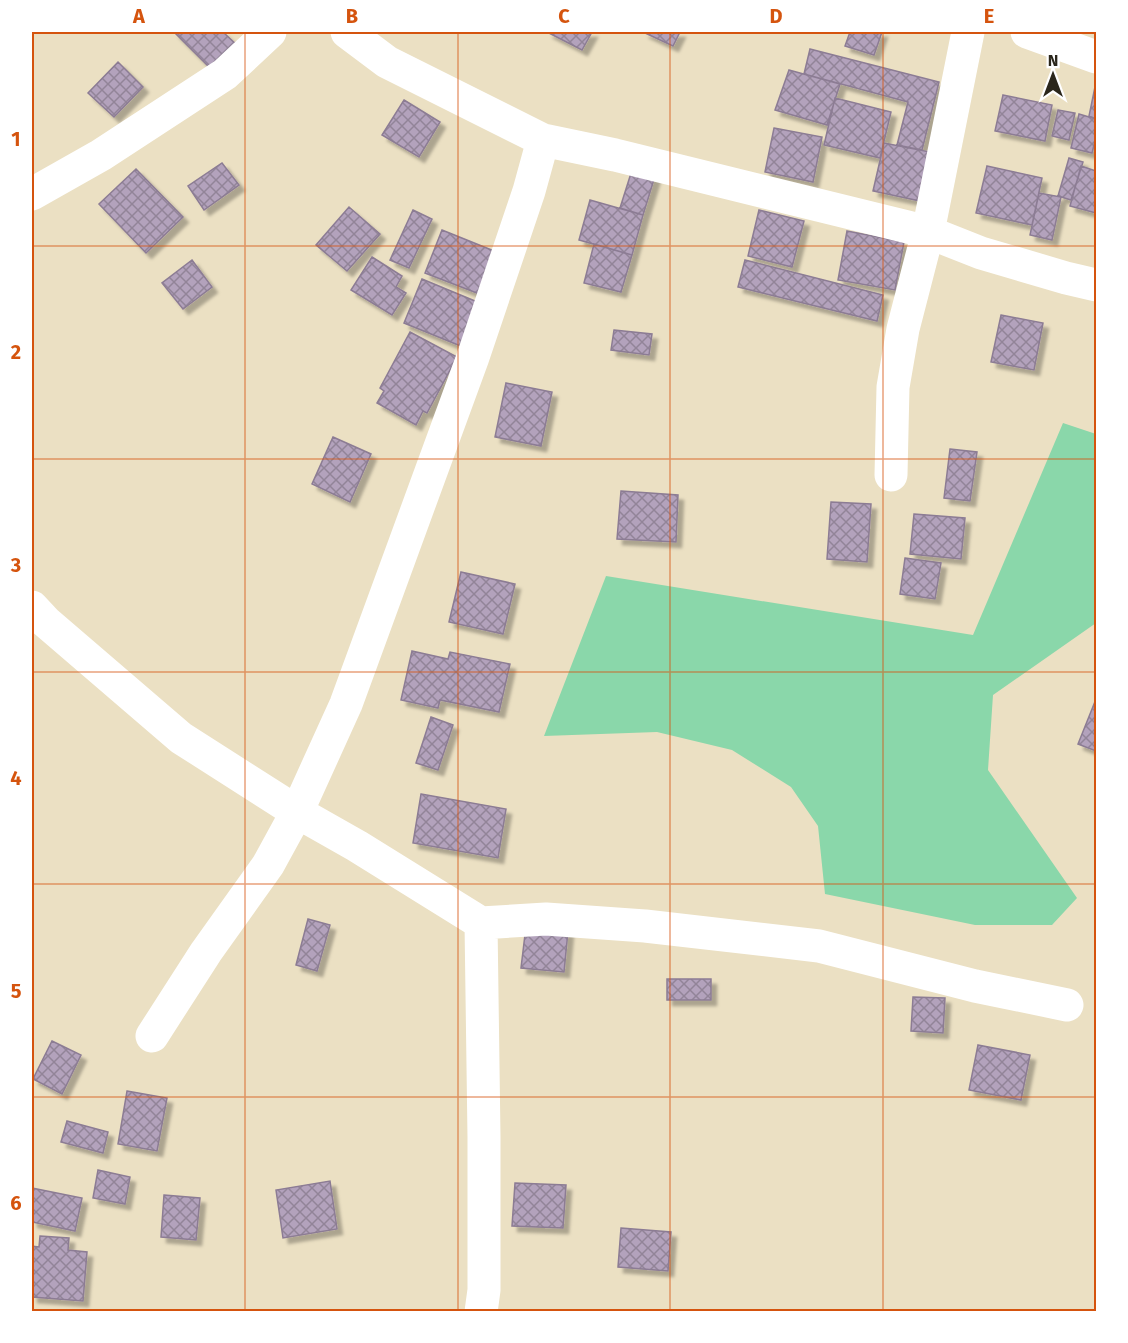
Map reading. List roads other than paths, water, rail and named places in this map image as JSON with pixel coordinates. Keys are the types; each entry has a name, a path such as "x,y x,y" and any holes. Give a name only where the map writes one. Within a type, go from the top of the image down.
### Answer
{"street":[{"path":"32,194 101,155 225,74 270,32"},
{"path":"347,32 387,62 543,140 615,155 928,232 981,253 1096,285"},
{"path":"891,475 893,387 903,329 928,232 968,32"},
{"path":"1027,32 1096,57"},
{"path":"152,1036 206,952 268,865 297,812 346,704 419,508 495,292 529,191 543,140"},
{"path":"32,607 46,622 181,738 297,812 357,846 480,923 546,919 634,925 819,946 975,986 1067,1005"},
{"path":"480,923 484,1137 484,1290 481,1311"}]}
